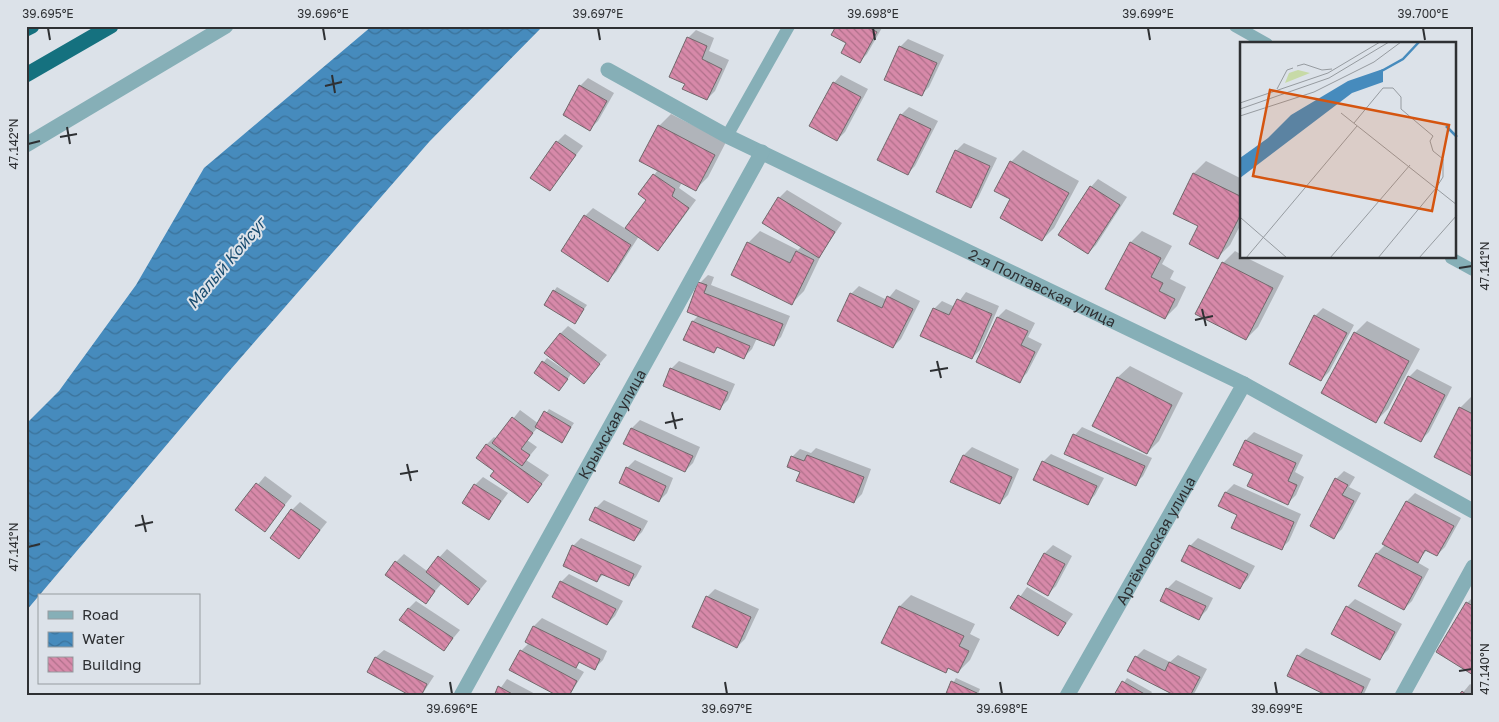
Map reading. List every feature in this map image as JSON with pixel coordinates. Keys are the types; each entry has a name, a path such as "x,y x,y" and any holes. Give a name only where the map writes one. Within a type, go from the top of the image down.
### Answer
{"highway":[{"path":"26,29 32,26"},
{"path":"26,75 111,26"}],"street":[{"path":"26,145 226,26"},
{"name":"2-я Полтавская улица","path":"608,70 727,136 1244,384 1473,511"},
{"name":"Крымская улица","path":"461,696 762,152"},
{"name":"Артёмовская улица","path":"1067,696 1244,384"},
{"path":"1402,696 1473,567"}],"lane":[{"path":"727,136 789,26"},
{"path":"1235,26 1263,42"},
{"path":"1453,259 1473,270"}],"water":[{"name":"Малый Койсуг","path":"372,26 543,26 429,142 224,377 40,594 38,594 38,597 26,611 26,424 59,391 136,285 204,168"}],"building":[{"path":"836,26 866,26 877,32 860,63 841,53 846,43 831,35"},
{"path":"687,37 707,46 702,59 722,69 707,100 682,89 685,84 669,77"},
{"path":"899,46 937,63 922,96 884,80"},
{"path":"833,82 861,97 837,141 809,126"},
{"path":"579,85 607,101 590,131 563,115"},
{"path":"900,114 931,129 908,175 877,160"},
{"path":"658,125 715,155 696,191 639,161"},
{"path":"556,141 576,155 550,191 530,178"},
{"path":"955,150 990,166 971,208 936,192"},
{"path":"1010,161 1069,193 1042,241 1000,218 1010,199 994,191"},
{"path":"1193,173 1240,196 1240,216 1218,259 1189,244 1198,226 1173,214"},
{"path":"653,174 675,189 672,196 689,208 658,251 625,228 646,200 638,194"},
{"path":"1090,186 1120,205 1088,254 1058,235"},
{"path":"778,197 835,232 819,258 762,223"},
{"path":"584,215 631,245 608,282 561,251"},
{"path":"747,242 790,263 796,251 814,260 792,305 731,275"},
{"path":"1130,242 1161,258 1151,277 1163,283 1159,291 1175,299 1165,319 1105,289"},
{"path":"1222,262 1273,288 1246,340 1195,314"},
{"path":"698,282 707,285 704,293 783,324 774,346 687,312"},
{"path":"553,290 584,309 575,324 544,305"},
{"path":"850,293 882,308 887,296 913,309 893,348 837,321"},
{"path":"957,299 992,314 972,359 920,336 933,308 949,315"},
{"path":"1314,315 1347,333 1321,381 1289,364"},
{"path":"997,317 1028,331 1021,345 1035,352 1020,383 976,362"},
{"path":"692,321 750,346 744,359 717,347 714,353 683,340"},
{"path":"1354,332 1409,361 1376,423 1321,393"},
{"path":"560,333 600,364 584,384 544,353"},
{"path":"542,361 568,379 559,391 534,373"},
{"path":"670,368 728,392 720,410 663,386"},
{"path":"1408,376 1445,395 1421,442 1384,423"},
{"path":"1117,377 1172,405 1147,454 1092,426"},
{"path":"1459,407 1473,414 1472,476 1434,457"},
{"path":"544,411 571,427 562,443 535,427"},
{"path":"512,417 533,433 521,449 530,455 522,466 492,443"},
{"path":"631,428 693,456 685,472 623,444"},
{"path":"1073,434 1145,466 1136,486 1064,454"},
{"path":"1245,440 1296,463 1288,481 1297,485 1288,505 1247,486 1253,474 1233,465"},
{"path":"486,444 542,484 528,503 490,476 494,471 476,458"},
{"path":"807,455 864,477 854,503 796,481 800,472 787,467 791,456 804,461"},
{"path":"963,455 1012,477 1000,504 950,482"},
{"path":"1042,461 1097,486 1088,505 1033,480"},
{"path":"626,467 666,486 659,502 619,483"},
{"path":"1335,478 1348,485 1342,495 1354,501 1334,539 1310,526"},
{"path":"256,483 285,505 265,532 235,510"},
{"path":"474,484 501,501 489,520 462,503"},
{"path":"1225,492 1294,522 1282,550 1231,528 1237,515 1218,506"},
{"path":"1406,501 1454,526 1437,556 1425,550 1418,563 1382,544"},
{"path":"595,507 641,529 634,541 589,520"},
{"path":"291,509 320,530 299,559 270,538"},
{"path":"572,545 634,574 629,586 601,574 597,582 563,566"},
{"path":"1189,545 1248,574 1240,589 1181,561"},
{"path":"1044,553 1065,564 1048,596 1027,584"},
{"path":"1376,553 1422,577 1404,610 1358,586"},
{"path":"438,556 480,589 468,605 426,572"},
{"path":"395,561 435,591 426,604 385,575"},
{"path":"560,581 616,609 607,625 552,597"},
{"path":"1166,588 1206,606 1199,620 1160,601"},
{"path":"1018,595 1066,623 1058,636 1010,608"},
{"path":"706,596 751,617 737,648 692,627"},
{"path":"1466,602 1473,606 1473,675 1436,652"},
{"path":"899,606 964,636 959,646 969,651 958,673 948,668 946,673 881,643"},
{"path":"1346,606 1395,632 1380,660 1331,634"},
{"path":"408,608 453,638 444,651 399,620"},
{"path":"533,626 600,659 595,670 579,662 576,668 525,642"},
{"path":"520,650 577,681 569,696 558,696 509,670"},
{"path":"1297,655 1364,687 1360,696 1328,696 1287,676"},
{"path":"1135,656 1165,671 1169,662 1200,677 1190,696 1176,696 1127,671"},
{"path":"375,657 427,684 421,696 411,696 367,672"},
{"path":"951,681 977,693 976,696 945,696"},
{"path":"1122,681 1148,696 1114,695"},
{"path":"498,686 516,696 494,696"},
{"path":"1462,691 1468,696 1458,696"}]}
